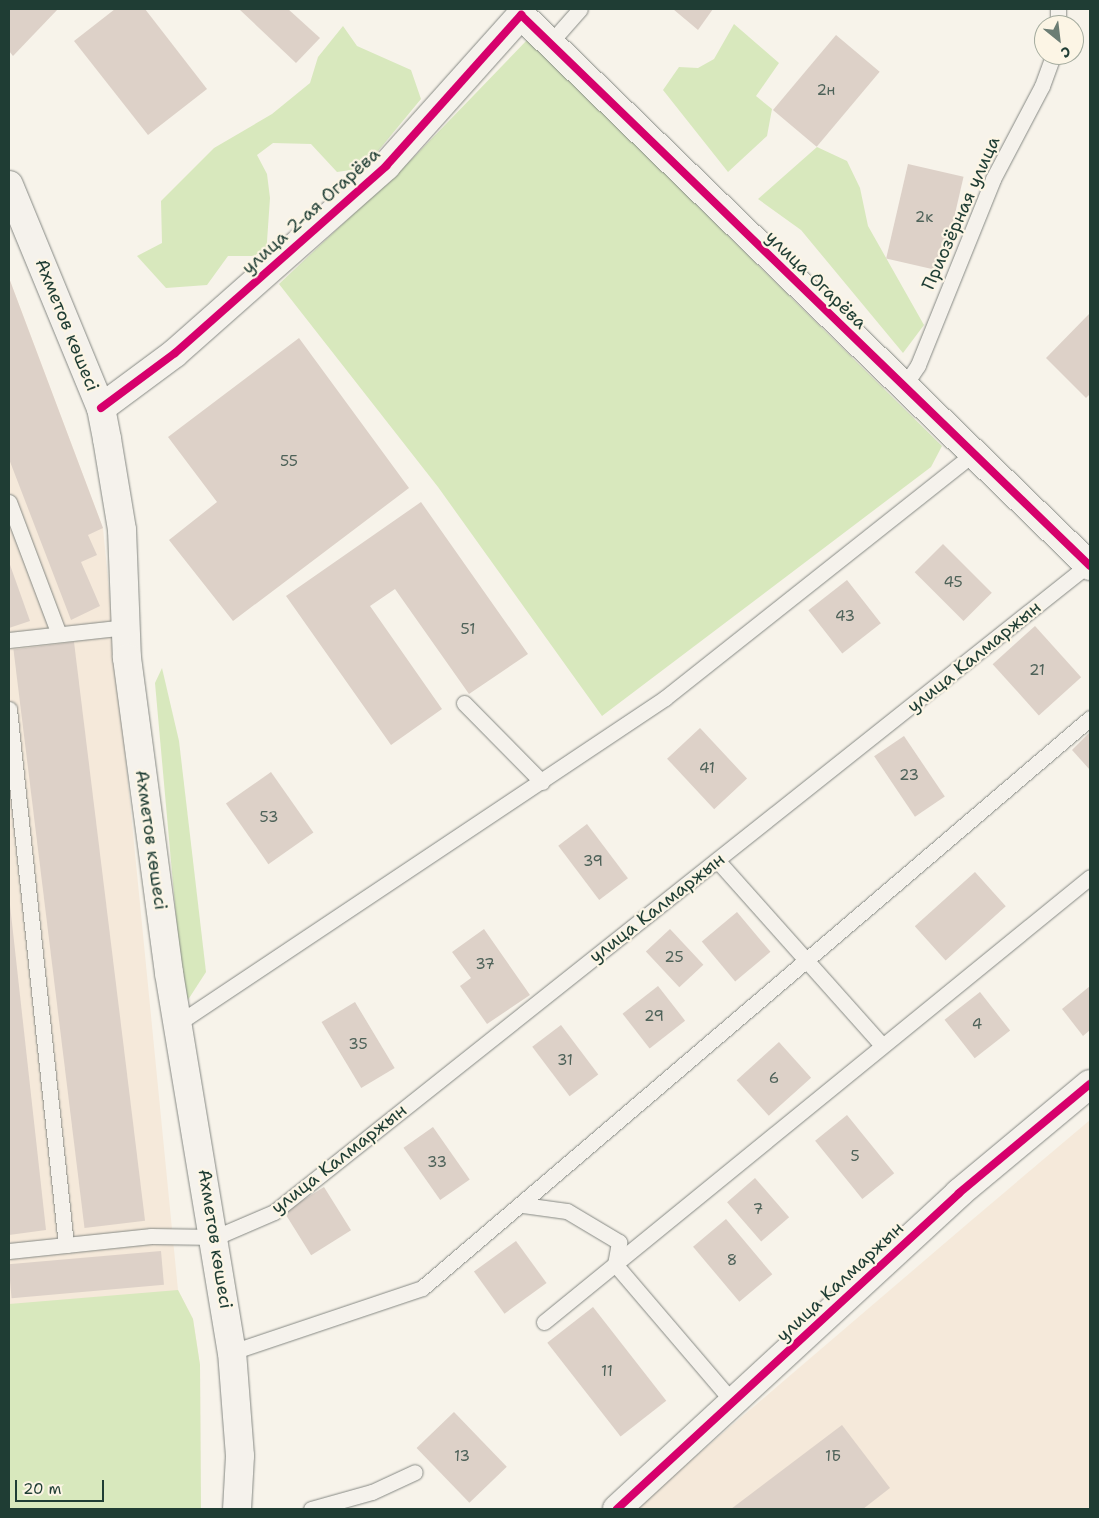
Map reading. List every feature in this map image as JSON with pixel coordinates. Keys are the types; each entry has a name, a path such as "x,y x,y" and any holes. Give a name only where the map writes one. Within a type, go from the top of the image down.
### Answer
{"street":[{"name":"улица Огарёва","path":"518,12 1089,565"},
{"name":"улица 2-ая Огарёва","path":"100,408 174,352 386,166 518,12"},
{"name":"Ахметов көшесі","path":"9,185 100,408 122,530 126,627 177,1024 216,1237 232,1352 240,1456 237,1509"},
{"name":"улица Калмаржын","path":"617,1509 959,1193 1090,1084"}],"lane":[{"path":"550,43 580,9"},
{"name":"Приозёрная улица","path":"904,386 918,365 994,179 1042,86 1049,65"},
{"path":"177,1024 542,782 665,698 974,453"},
{"path":"9,502 58,632"},
{"name":"улица Калмаржын","path":"9,1251 151,1236 216,1237 236,1232 274,1212 1089,565"},
{"path":"9,640 58,632 126,627"},
{"path":"464,703 542,782"},
{"path":"9,709 66,1245"},
{"path":"232,1352 422,1288 523,1205 805,960 1090,718"},
{"path":"718,860 882,1045"},
{"path":"544,1322 1090,877"},
{"path":"523,1205 567,1211 619,1242 615,1264"},
{"path":"615,1264 733,1402"},
{"path":"311,1509 372,1492 415,1472"}],"shaded area":[{"path":"9,278 103,528 178,1290 193,1319 200,1365 201,1509 9,1509"},
{"path":"1090,1120 1090,1509 634,1509 973,1219"}],"green space":[{"path":"734,24 779,63 756,96 772,109 767,136 728,172 663,90 679,67 698,68 714,59"},
{"path":"343,26 357,46 411,70 421,99 364,168 337,172 311,144 273,143 257,155 267,174 270,198 266,256 228,256 207,285 166,288 137,256 162,243 161,201 214,148 272,114 310,83 318,57"},
{"path":"528,39 942,446 931,467 602,716 438,487 279,284 416,155"},
{"path":"817,147 847,161 860,188 868,226 924,325 903,353 801,230 758,199"},
{"path":"162,668 179,741 206,972 184,1006 155,683"},
{"path":"178,1290 193,1319 200,1365 201,1509 9,1509 9,1304"}],"building":[{"path":"9,9 58,9 13,56 9,51"},
{"path":"115,9 145,9 207,89 148,135 74,41"},
{"path":"239,9 288,9 320,38 296,63"},
{"path":"673,9 713,9 698,30"},
{"path":"836,35 880,72 817,147 773,110"},
{"path":"908,164 964,177 942,271 886,259"},
{"path":"9,278 103,528 88,535 97,555 81,562 100,606 71,620 9,459"},
{"path":"1090,313 1090,394 1086,398 1046,358"},
{"path":"299,338 409,488 233,621 169,540 217,502 168,437"},
{"path":"421,502 528,654 469,694 395,589 370,606 442,709 391,745 286,596"},
{"path":"943,544 992,593 964,621 915,572"},
{"path":"9,562 30,621 9,628"},
{"path":"847,580 881,623 842,654 808,610"},
{"path":"1035,626 1081,677 1039,715 993,664"},
{"path":"74,642 145,1221 85,1228 13,649"},
{"path":"700,728 747,778 714,809 667,759"},
{"path":"1090,732 1090,770 1072,750"},
{"path":"904,736 945,797 915,817 874,756"},
{"path":"271,772 313,833 268,864 226,804"},
{"path":"587,824 628,878 599,900 558,846"},
{"path":"975,872 1006,906 946,960 915,926"},
{"path":"9,896 46,1230 9,1235"},
{"path":"737,912 770,952 735,981 702,942"},
{"path":"484,929 530,995 487,1024 460,986 471,978 452,952"},
{"path":"670,929 703,965 679,987 646,952"},
{"path":"658,986 685,1021 650,1048 623,1014"},
{"path":"1090,986 1090,1030 1083,1036 1062,1009"},
{"path":"980,992 1010,1031 975,1058 945,1020"},
{"path":"355,1002 395,1068 361,1088 322,1022"},
{"path":"561,1025 598,1075 570,1096 532,1047"},
{"path":"779,1042 811,1078 769,1116 737,1080"},
{"path":"847,1115 894,1173 862,1199 815,1141"},
{"path":"433,1127 470,1179 440,1200 404,1148"},
{"path":"755,1178 789,1217 761,1242 727,1202"},
{"path":"324,1187 351,1230 311,1255 284,1212"},
{"path":"726,1219 772,1274 739,1302 693,1247"},
{"path":"516,1241 547,1283 504,1314 474,1272"},
{"path":"161,1251 164,1285 12,1298 9,1264"},
{"path":"593,1307 666,1401 621,1436 547,1343"},
{"path":"454,1412 507,1467 469,1503 417,1448"},
{"path":"842,1425 890,1488 863,1509 731,1509"}],"cycle path":[{"path":"101,408 175,353 386,166 521,15 1090,566"},
{"path":"617,1509 959,1193 1090,1084"}]}
